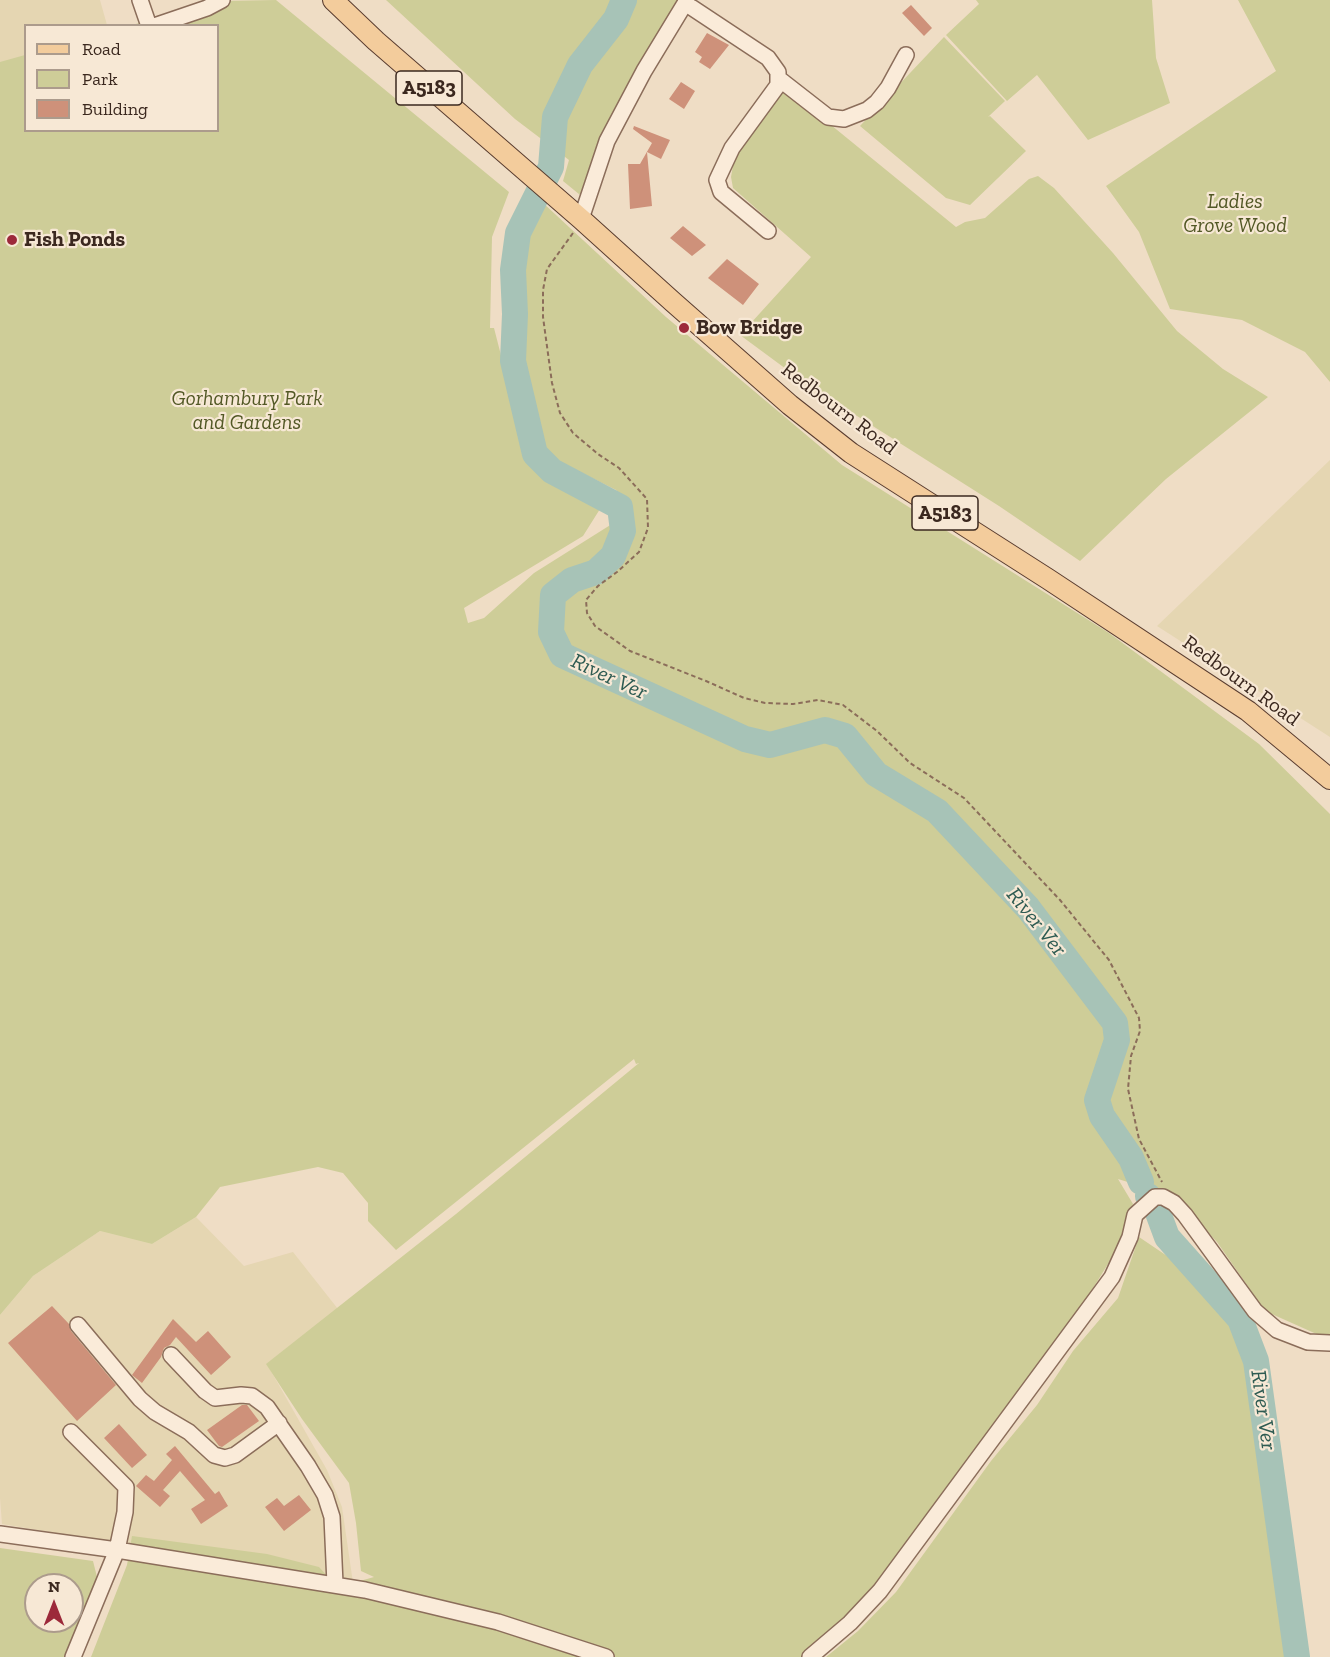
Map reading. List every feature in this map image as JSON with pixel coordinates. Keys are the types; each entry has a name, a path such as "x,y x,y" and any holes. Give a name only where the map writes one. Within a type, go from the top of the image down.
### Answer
{"main road":[{"name":"Redbourn Road","path":"333,0 376,41 555,197 578,225 673,303 781,397 851,453 1058,585 1248,711 1330,779"}],"street":[{"path":"140,0 148,24"},
{"path":"160,24 207,8 222,0"},
{"path":"578,225 608,141 644,71 686,2 768,58 778,72 778,85 732,148 717,180 721,192 768,231"},
{"path":"778,78 828,117 844,119 867,110 877,102 888,88 906,54"},
{"path":"810,1657 850,1623 880,1591 1112,1277 1130,1237 1136,1215 1159,1197 1174,1203 1185,1215 1255,1311 1277,1330 1308,1342 1330,1343"},
{"path":"78,1325 140,1399 155,1412 189,1432 214,1455 225,1458 235,1455 279,1423"},
{"path":"171,1355 205,1391 215,1398 252,1396 267,1407 279,1423 325,1495 332,1517 335,1584"},
{"path":"71,1432 126,1487 125,1512 117,1550 73,1657"},
{"path":"0,1534 335,1584 498,1622 606,1657"}],"path":[{"path":"578,225 547,269 543,290 543,317 552,383 560,413 573,433 619,468 647,499 648,528 639,552 598,586 586,600 587,613 596,626 630,651 744,698 765,703 793,704 818,700 843,705 877,731 910,763 964,798 1060,900 1109,960 1139,1018 1140,1031 1131,1056 1128,1089 1139,1139 1162,1179 1159,1197"}],"shaded area":[{"path":"0,0 100,0 107,24 24,24 24,65 0,75"},
{"path":"1330,460 1330,737 1157,626"},
{"path":"196,1217 244,1266 293,1252 338,1309 267,1364 327,1470 342,1507 353,1583 2,1524 0,1315 33,1276 100,1231 152,1244"}],"green space":[{"name":"Gorhambury Park and Gardens","path":"276,0 509,192 492,237 490,328 494,328 526,453 553,482 600,509 583,536 464,608 468,623 484,618 534,573 631,512 616,490 544,454 517,355 523,238 542,202 666,317 842,465 1109,633 1259,744 1330,814 1330,1340 1265,1311 1217,1242 1173,1196 1118,1179 1133,1204 1116,1251 1069,1327 882,1585 802,1657 91,1657 127,1565 132,1536 267,1554 319,1567 330,1579 353,1583 374,1577 361,1571 349,1483 302,1419 266,1364 456,1214 639,1063 636,1064 634,1059 396,1250 368,1221 368,1203 343,1173 318,1167 220,1187 196,1217 152,1244 100,1231 33,1276 0,1315 0,62 24,55 24,132 219,132 219,24 136,24 221,1"},
{"path":"386,0 679,0 585,199 563,181 569,160 515,119"},
{"path":"976,0 1152,0 1156,58 1170,103 1088,140 1037,75 1007,101 946,35 979,4"},
{"name":"Ladies Grove Wood","path":"1238,0 1330,0 1330,382 1305,352 1242,320 1170,309 1139,232 1106,186 1276,71"},
{"path":"944,37 1005,101 988,117 990,116 1026,151 970,205 946,198 860,126"},
{"path":"782,85 956,227 965,222 985,218 1029,179 1038,176 1054,188 1113,253 1177,331 1223,369 1268,397 1166,479 1080,561 999,506 805,383 740,335 811,257 733,188 731,177 735,154"},
{"path":"1139,1237 1179,1264 1233,1321 1244,1347 1272,1509 1268,1528 1285,1657 826,1657 858,1631 896,1592 991,1461 1037,1405 1073,1351 1118,1298"},
{"path":"0,1548 93,1561 98,1581 84,1612 84,1573 24,1573 24,1633 75,1633 64,1657 0,1657"}],"building":[{"path":"911,5 932,28 924,36 902,13"},
{"path":"707,33 729,45 710,69 699,62 702,57 695,52"},
{"path":"681,82 695,91 684,109 669,99"},
{"path":"634,126 670,140 661,159 647,152 652,206 630,209 628,164 640,164 652,143 633,129"},
{"path":"683,226 706,245 692,256 670,238"},
{"path":"727,259 759,284 743,305 708,278"},
{"path":"52,1306 69,1324 71,1331 116,1385 77,1421 8,1343"},
{"path":"173,1319 196,1342 208,1331 231,1357 211,1375 176,1337 170,1345 164,1348 161,1357 142,1383 132,1375"},
{"path":"242,1405 247,1405 259,1421 222,1447 219,1446 207,1430"},
{"path":"119,1424 147,1455 132,1468 104,1438"},
{"path":"175,1446 215,1494 219,1491 228,1506 201,1524 191,1509 205,1500 180,1471 163,1490 170,1496 160,1507 136,1486 146,1475 154,1481 172,1460 166,1454"},
{"path":"299,1495 311,1510 284,1531 265,1507 277,1498 284,1506"}],"waterway":[{"name":"River Ver","path":"624,0 616,19 580,65 555,117 551,167 518,233 513,270 515,314 513,361 535,454 552,471 620,507 623,531 613,556 596,572 572,580 553,595 551,632 562,655 745,739 770,745 825,730 845,736 876,774 937,811 1028,908 1115,1023 1117,1040 1097,1100 1102,1116 1131,1158 1141,1182"},
{"name":"River Ver","path":"1148,1196 1157,1210 1167,1237 1240,1319 1256,1361 1297,1657"}],"place":[{"name":"Fish Ponds","path":"12,240"},
{"name":"Bow Bridge","path":"684,328"}]}
